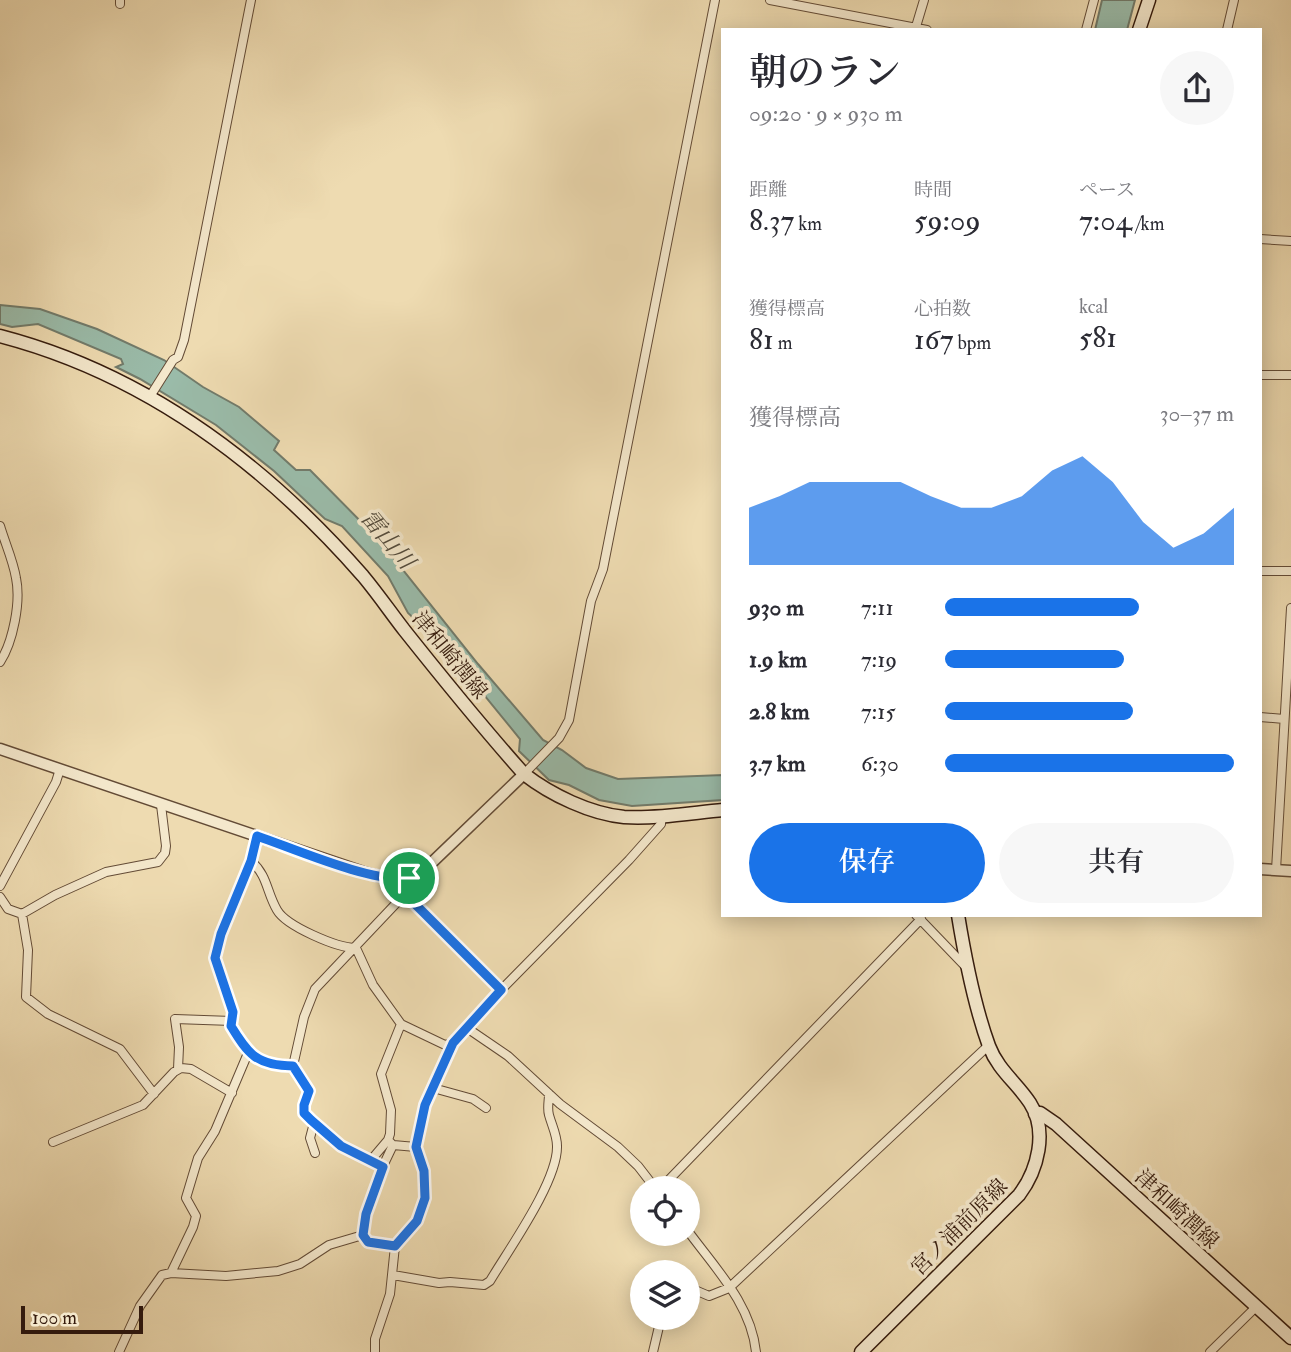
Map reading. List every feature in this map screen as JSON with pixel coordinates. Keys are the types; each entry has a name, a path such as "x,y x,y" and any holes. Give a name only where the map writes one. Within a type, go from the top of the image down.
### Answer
{"main road":[{"path":"1140,28 1149,0"},
{"name":"津和崎潤線","path":"0,336 40,347 109,376 151,396 218,439 290,500 364,578 465,705 536,783 602,813 622,817 721,810"},
{"path":"958,917 989,1045 1003,1071 1035,1114"},
{"name":"津和崎潤線","path":"1035,1114 1040,1113 1056,1124 1291,1338"},
{"name":"宮ノ浦前原線","path":"861,1352 1026,1186 1037,1157 1039,1135 1035,1114"}],"street":[{"path":"151,396 173,360 178,357 184,340 251,0"},
{"path":"0,749 363,872 394,880 421,873 527,773 555,742 569,720 591,601 603,569 715,0"},
{"path":"770,0 910,28"},
{"path":"915,28 924,0"},
{"path":"1087,28 1094,0"},
{"path":"1227,28 1234,0"},
{"path":"1262,239 1291,241"},
{"path":"1262,375 1291,375"},
{"path":"0,526 16,579 12,634 0,662"},
{"path":"1262,571 1291,571"},
{"path":"1276,870 1291,608"},
{"path":"1262,718 1284,719"},
{"path":"0,886 56,782 60,769"},
{"path":"0,897 8,909 22,914 55,895 106,872 158,862 165,853 166,846 162,804"},
{"path":"375,1352 375,1339 390,1294 395,1246 417,1221 425,1198 424,1171 416,1147 425,1105 453,1043 501,990 629,860 661,824 662,815"},
{"path":"257,836 251,861 221,934 215,958 233,1012 231,1026 248,1053 275,1065 293,1066"},
{"path":"251,861 262,871 276,909 284,919 324,940 346,948 356,948"},
{"path":"1262,869 1291,871"},
{"path":"383,1167 341,1146 304,1113 309,1091 293,1066 304,1017 315,989 405,894 409,878"},
{"path":"405,894 501,990"},
{"path":"22,914 28,950 26,997 48,1014 120,1049 154,1094"},
{"path":"672,1176 918,917 970,971"},
{"path":"356,948 366,972 401,1024 445,1045 453,1043"},
{"path":"54,1142 143,1105 154,1094 178,1069 179,1047 175,1019 232,1021"},
{"path":"395,1246 368,1242 363,1235 366,1214 391,1143 391,1110 381,1074 401,1024"},
{"path":"467,1028 509,1056 549,1094 624,1151 645,1176"},
{"path":"700,1292 709,1296 729,1287 989,1045"},
{"path":"171,1273 196,1216 186,1198 198,1158 215,1131 248,1053"},
{"path":"178,1069 191,1069 232,1093"},
{"path":"433,1088 473,1098 486,1108"},
{"path":"393,1275 439,1283 484,1285 490,1281 541,1196 552,1172 558,1149 555,1129 548,1112 549,1094"},
{"path":"314,1123 310,1138 315,1153"},
{"path":"371,1160 391,1143 416,1147"},
{"path":"119,1352 148,1294 162,1275 171,1273 226,1276 278,1270 300,1264 328,1245 363,1235"},
{"path":"699,1246 748,1318 756,1352"},
{"path":"1210,1352 1256,1307"},
{"path":"653,1352 659,1330"}],"shaded area":[{"path":"1102,0 1135,0 1128,28 1095,28"},
{"path":"0,305 40,309 97,329 164,360 203,387 239,407 279,441 274,450 296,470 310,470 379,540 543,740 586,768 618,779 721,775 721,800 632,806 599,800 569,785 549,780 519,751 520,739 445,647 408,613 388,576 342,526 325,519 274,471 216,425 116,367 123,364 121,359 38,324 12,327 0,324"}],"route":[{"path":"257,836 363,872 394,880 409,878 409,888 405,894 501,990 453,1043 425,1105 416,1147 424,1171 425,1198 417,1221 395,1246 368,1242 363,1235 366,1214 383,1167 362,1155 348,1151 304,1113 309,1091 293,1066 275,1065 248,1053 231,1026 233,1012 215,958 221,934 251,861 257,836"}],"water label":[{"name":"雷山川","path":"388,539"}]}
